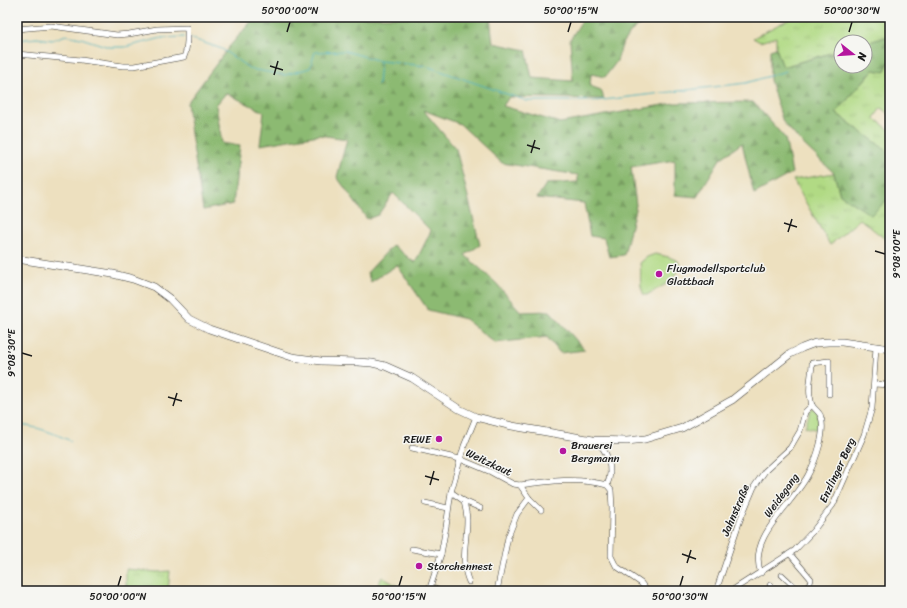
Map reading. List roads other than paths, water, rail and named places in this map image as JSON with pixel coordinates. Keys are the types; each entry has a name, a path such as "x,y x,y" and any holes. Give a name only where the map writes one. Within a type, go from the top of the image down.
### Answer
{"main road":[{"path":"17,259 112,274 138,281 154,287 189,319 209,329 292,357 321,362 358,362 385,366 412,378 459,409 476,417 512,426 593,440 627,441 645,439 682,428 732,400 790,354 815,343 842,342 890,350"}],"street":[{"path":"17,29 51,26 117,35 157,29 187,28 186,52 184,57 134,66 17,54"},
{"name":"Enzlinger Berg","path":"731,591 790,554 813,531 833,505 864,435 872,408 876,347"},
{"name":"Weidegang","path":"761,573 757,557 765,537 778,515 798,492 809,474 822,436 822,418 818,410 812,405 810,394 812,363 829,361 829,394"},
{"path":"874,384 890,385"},
{"name":"Jahnstraße","path":"716,591 740,520 754,488 765,471 790,448 800,431 805,412 812,405"},
{"path":"439,591 430,589 441,554 451,492 460,459 476,417"},
{"path":"593,440 602,446 608,458 610,470 610,478 607,485 611,490 612,508 610,556 616,566 641,583 647,591"},
{"name":"Weitzkaut","path":"412,448 460,459 492,472 514,484 520,485 561,480 600,483 607,485"},
{"path":"520,485 529,498 541,510"},
{"path":"451,492 464,501 480,508"},
{"path":"497,591 508,537 517,514 529,498"},
{"path":"464,501 467,518 464,554 465,567 469,582"},
{"path":"426,503 448,508"},
{"path":"412,549 441,554"},
{"path":"782,575 800,591 810,583 811,579 790,554"},
{"path":"770,585 776,591"}],"waterway":[{"path":"17,40 37,38 52,40 66,35 109,47 125,47 162,38 184,37"},
{"path":"190,38 222,49 250,69 285,75 310,68 315,52 345,51 380,61 426,66 527,101 595,101 746,83 786,71"},
{"path":"378,85 380,62"},
{"path":"17,425 38,428 71,441"}],"place":[{"name":"Flugmodellsportclub Glattbach","path":"659,274"},
{"name":"REWE","path":"439,439"},
{"name":"Brauerei Bergmann","path":"563,451"},
{"name":"Storchennest","path":"419,566"}]}
